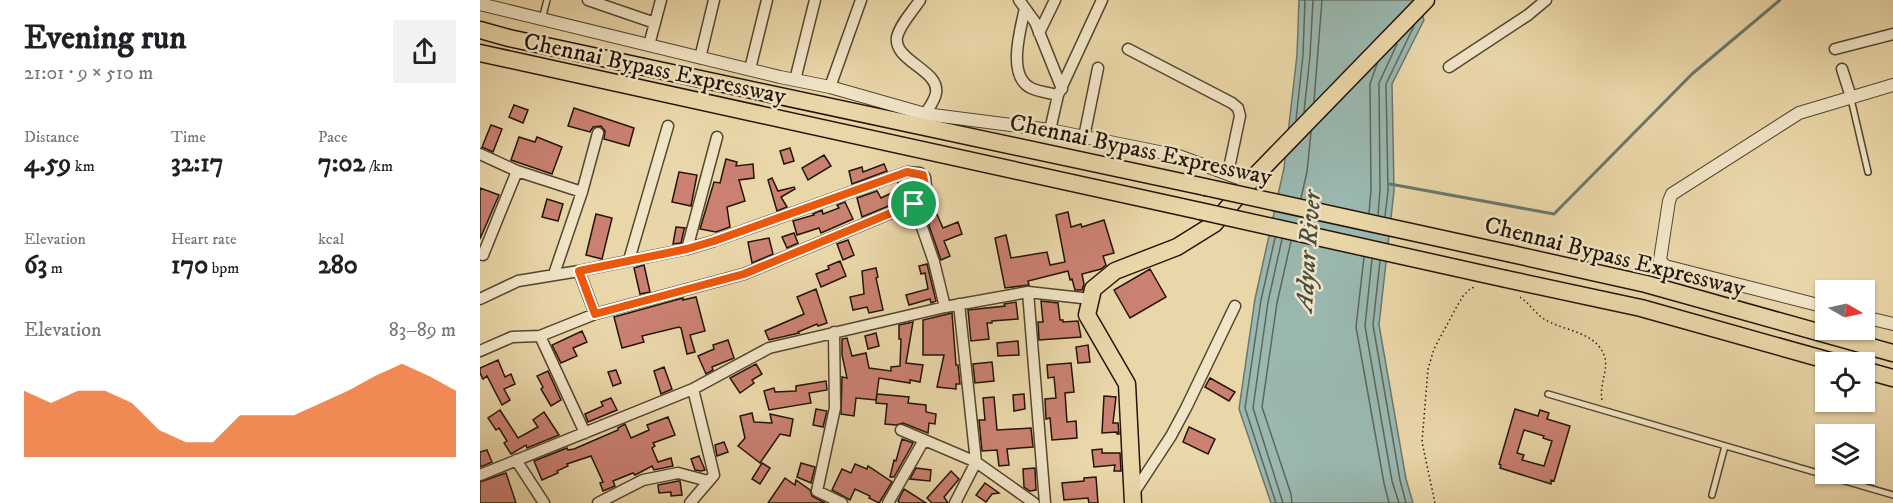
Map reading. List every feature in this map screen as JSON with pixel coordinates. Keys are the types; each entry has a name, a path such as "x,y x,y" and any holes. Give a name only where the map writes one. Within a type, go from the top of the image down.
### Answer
{"main road":[{"path":"1134,500 1127,384 1087,315 1093,289 1115,271 1177,247 1214,224 1251,180 1426,0"},
{"name":"Chennai Bypass Expressway","path":"480,30 1646,284 1893,353"},
{"name":"Chennai Bypass Expressway","path":"480,53 1200,211 1509,285 1641,308 1815,357"},
{"path":"1875,373 1893,378"}],"street":[{"path":"588,0 655,23"},
{"path":"649,45 661,0"},
{"path":"700,58 714,0"},
{"path":"750,69 767,0"},
{"path":"795,80 815,0"},
{"path":"830,87 861,0"},
{"path":"920,0 899,31 897,39 899,49 933,81 936,94 925,114"},
{"path":"1039,33 1055,0"},
{"path":"1050,130 1060,92 1102,0"},
{"path":"1449,67 1528,15 1546,0"},
{"path":"486,4 700,58 830,87 925,114 1050,130 1179,156 1251,180"},
{"path":"1022,4 1035,22 1060,92"},
{"path":"1022,4 1016,48 1020,77 1030,88 1060,92"},
{"path":"1835,49 1893,34"},
{"path":"1128,49 1238,108 1240,116 1228,173"},
{"path":"1084,137 1098,68"},
{"path":"1842,69 1851,97"},
{"path":"1815,304 1665,266 1660,260 1672,194 1799,113 1893,85"},
{"path":"629,260 668,126"},
{"path":"554,274 582,192 598,133"},
{"path":"687,249 717,137"},
{"path":"480,154 517,171 582,192"},
{"path":"483,255 517,171"},
{"path":"480,299 518,281 687,249 714,241 907,172 920,173 925,177 927,198 744,274 595,314 540,336 512,337 480,351"},
{"path":"914,204 934,262 945,307"},
{"path":"579,271 595,314"},
{"path":"1028,292 1045,503"},
{"path":"480,475 693,389 769,348 945,307 1028,292 1091,299"},
{"path":"955,503 976,462 959,304"},
{"path":"1134,500 1186,408 1235,306"},
{"path":"1875,320 1893,324"},
{"path":"834,332 835,408 817,491 842,503"},
{"path":"540,336 585,433"},
{"path":"690,503 714,474 693,389"},
{"path":"901,430 976,462 1034,503"},
{"path":"888,503 924,440"},
{"path":"516,460 544,503"},
{"path":"598,503 644,480 678,473 708,481"}],"lane":[{"path":"542,19 547,0"},
{"path":"1851,97 1868,172"},
{"path":"1548,394 1893,495"},
{"path":"1712,495 1725,446"}],"path":[{"path":"1435,503 1422,442 1428,369 1434,349 1459,302 1471,288 1479,285"},
{"path":"1509,285 1544,319 1595,341 1606,361 1601,393 1604,410"}],"water":[{"name":"Adyar River","path":"1299,0 1418,0 1424,20 1392,84 1394,191 1379,325 1406,479 1413,503 1271,503 1239,409 1255,299 1284,168 1297,55"}],"building":[{"path":"514,105 528,110 523,123 509,117"},
{"path":"574,108 634,128 629,146 604,139 605,131 601,126 593,127 590,132 568,126"},
{"path":"491,125 502,129 493,152 482,147"},
{"path":"519,137 535,142 537,137 562,147 552,174 511,160"},
{"path":"790,148 794,161 784,164 780,151"},
{"path":"824,155 831,166 808,180 802,168"},
{"path":"726,159 737,162 736,166 753,164 754,178 739,180 745,201 727,207 730,227 716,232 700,229 714,182 720,183"},
{"path":"884,164 887,171 852,184 849,171 862,167 863,172"},
{"path":"679,172 697,175 691,206 672,202"},
{"path":"772,178 778,191 794,187 795,189 781,197 787,207 777,211 768,180"},
{"path":"910,180 915,195 862,217 857,198 877,191 881,198 900,189 898,183"},
{"path":"480,188 499,195 480,239"},
{"path":"547,199 563,204 558,221 542,217"},
{"path":"845,202 853,219 821,233 819,228 797,235 793,221 814,215 822,210 823,214 839,208 837,205"},
{"path":"932,203 943,228 958,222 962,234 944,241 950,256 941,260 923,208"},
{"path":"1068,212 1071,227 1081,224 1082,227 1104,220 1114,253 1103,256 1106,265 1101,269 1082,274 1084,284 1082,290 1075,290 1068,271 1028,281 1029,285 1005,288 995,238 1006,235 1011,258 1047,252 1050,265 1065,262 1056,215"},
{"path":"596,214 612,218 602,259 586,255"},
{"path":"676,227 685,228 681,243 673,244"},
{"path":"794,233 798,243 787,248 782,237"},
{"path":"769,238 773,254 752,263 748,242"},
{"path":"848,240 854,255 843,260 837,244"},
{"path":"840,261 846,276 821,287 816,274"},
{"path":"927,264 936,301 931,303 930,299 909,305 906,295 928,289 925,273 921,274 919,266"},
{"path":"644,265 650,292 640,294 634,268"},
{"path":"876,268 883,310 869,313 867,307 853,310 850,297 864,294 862,271"},
{"path":"1150,269 1166,297 1130,318 1114,290"},
{"path":"816,289 827,323 818,326 817,324 799,333 769,340 765,331 804,314 797,297"},
{"path":"696,297 705,331 690,335 695,352 687,354 679,327 642,336 644,342 622,348 614,317 683,298 683,300"},
{"path":"1041,301 1058,303 1060,320 1063,322 1078,321 1081,337 1039,340 1038,322 1043,322"},
{"path":"1016,302 1018,319 987,323 989,339 971,341 968,310 1005,306 1004,304"},
{"path":"952,313 956,365 958,365 960,384 956,384 956,389 937,387 944,355 923,355 923,320"},
{"path":"913,322 906,363 923,365 920,382 910,380 910,383 879,378 876,400 856,398 854,416 841,414 842,377 847,378 842,355 842,339 847,338 852,356 866,353 869,368 891,371 891,367 900,366 899,325"},
{"path":"582,331 587,342 573,348 577,356 561,363 552,345"},
{"path":"876,333 879,346 868,349 865,336"},
{"path":"728,340 734,358 712,367 713,370 706,374 698,356 714,349 713,345"},
{"path":"1018,341 1019,355 998,356 997,343"},
{"path":"1088,345 1090,362 1078,363 1076,347"},
{"path":"498,360 505,377 511,374 515,384 504,389 510,400 502,405 487,376 483,379 480,373 480,368"},
{"path":"992,362 994,381 975,383 973,364"},
{"path":"1071,363 1074,392 1065,393 1067,422 1076,421 1077,438 1052,440 1050,418 1046,419 1045,399 1056,398 1054,377 1048,378 1047,365"},
{"path":"756,364 762,374 752,380 754,383 740,393 730,378"},
{"path":"664,367 672,389 661,394 654,371"},
{"path":"616,370 621,383 613,386 608,372"},
{"path":"548,371 561,400 551,406 541,389 543,387 537,376"},
{"path":"1210,378 1235,392 1229,401 1205,387"},
{"path":"826,381 827,390 809,393 811,403 769,410 764,391 774,388 775,392 796,391 796,386"},
{"path":"877,394 909,397 908,403 926,405 926,412 936,414 935,424 929,423 928,433 903,423 885,424 887,404 876,403"},
{"path":"1024,394 1025,409 1014,411 1013,395"},
{"path":"1104,396 1116,397 1113,423 1118,423 1119,434 1117,432 1102,433"},
{"path":"994,397 997,430 1031,428 1033,447 1007,449 1009,465 999,466 997,450 982,451 979,420 985,420 983,398"},
{"path":"611,398 617,410 588,422 585,414 603,406 601,402"},
{"path":"816,409 827,411 823,427 813,425"},
{"path":"1515,409 1538,416 1540,410 1549,413 1547,419 1570,426 1554,481 1551,480 1551,484 1500,468 1499,464","holes":["1524,430 1544,436 1543,438 1552,441 1544,466 1522,460 1524,455 1517,453"]},
{"path":"500,410 518,438 538,427 533,420 544,412 559,435 527,448 526,445 511,454 504,443 507,441 499,428 496,430 488,418"},
{"path":"752,413 754,422 772,423 770,414 793,419 790,436 780,434 760,463 738,446 745,438 740,416"},
{"path":"668,417 675,435 653,443 655,446 652,448 658,462 671,458 673,466 654,470 652,466 635,475 633,473 613,481 615,486 603,491 600,483 603,482 591,456 567,464 568,466 557,471 558,473 542,480 534,461 567,448 568,450 574,449 618,430 625,424 631,438 649,430 647,425"},
{"path":"1189,427 1215,439 1208,454 1183,442"},
{"path":"902,439 913,443 894,477 890,477 894,460 896,461"},
{"path":"724,442 728,452 717,456 715,445"},
{"path":"1102,449 1102,453 1120,453 1121,471 1114,471 1115,465 1094,467 1092,450"},
{"path":"487,450 492,462 480,467 480,452"},
{"path":"699,456 705,470 695,470 691,459"},
{"path":"762,463 770,468 760,484 752,479"},
{"path":"801,463 815,467 811,483 797,477"},
{"path":"855,464 867,469 868,466 892,482 879,503 855,489 850,500 832,490 842,469 851,473"},
{"path":"916,468 931,470 930,481 910,479"},
{"path":"1035,468 1036,490 1030,491 1024,487 1023,469"},
{"path":"951,471 959,479 944,497 948,503 932,503 927,498"},
{"path":"506,473 516,503 480,503 480,482"},
{"path":"1096,477 1098,503 1089,503 1088,498 1064,500 1062,483 1084,481 1084,478"},
{"path":"785,478 795,485 796,480 810,490 812,496 825,503 768,503"},
{"path":"680,481 682,495 671,496 671,492 659,493 658,485"},
{"path":"985,483 999,493 992,494 986,502 976,495"},
{"path":"904,489 926,503 900,503 898,501"}],"waterway":[{"path":"1390,184 1554,214 1692,74 1780,0"}],"route":[{"path":"907,172 920,173 925,177 928,196 914,204 744,274 595,314 579,271 687,249 714,241 907,172"}]}
